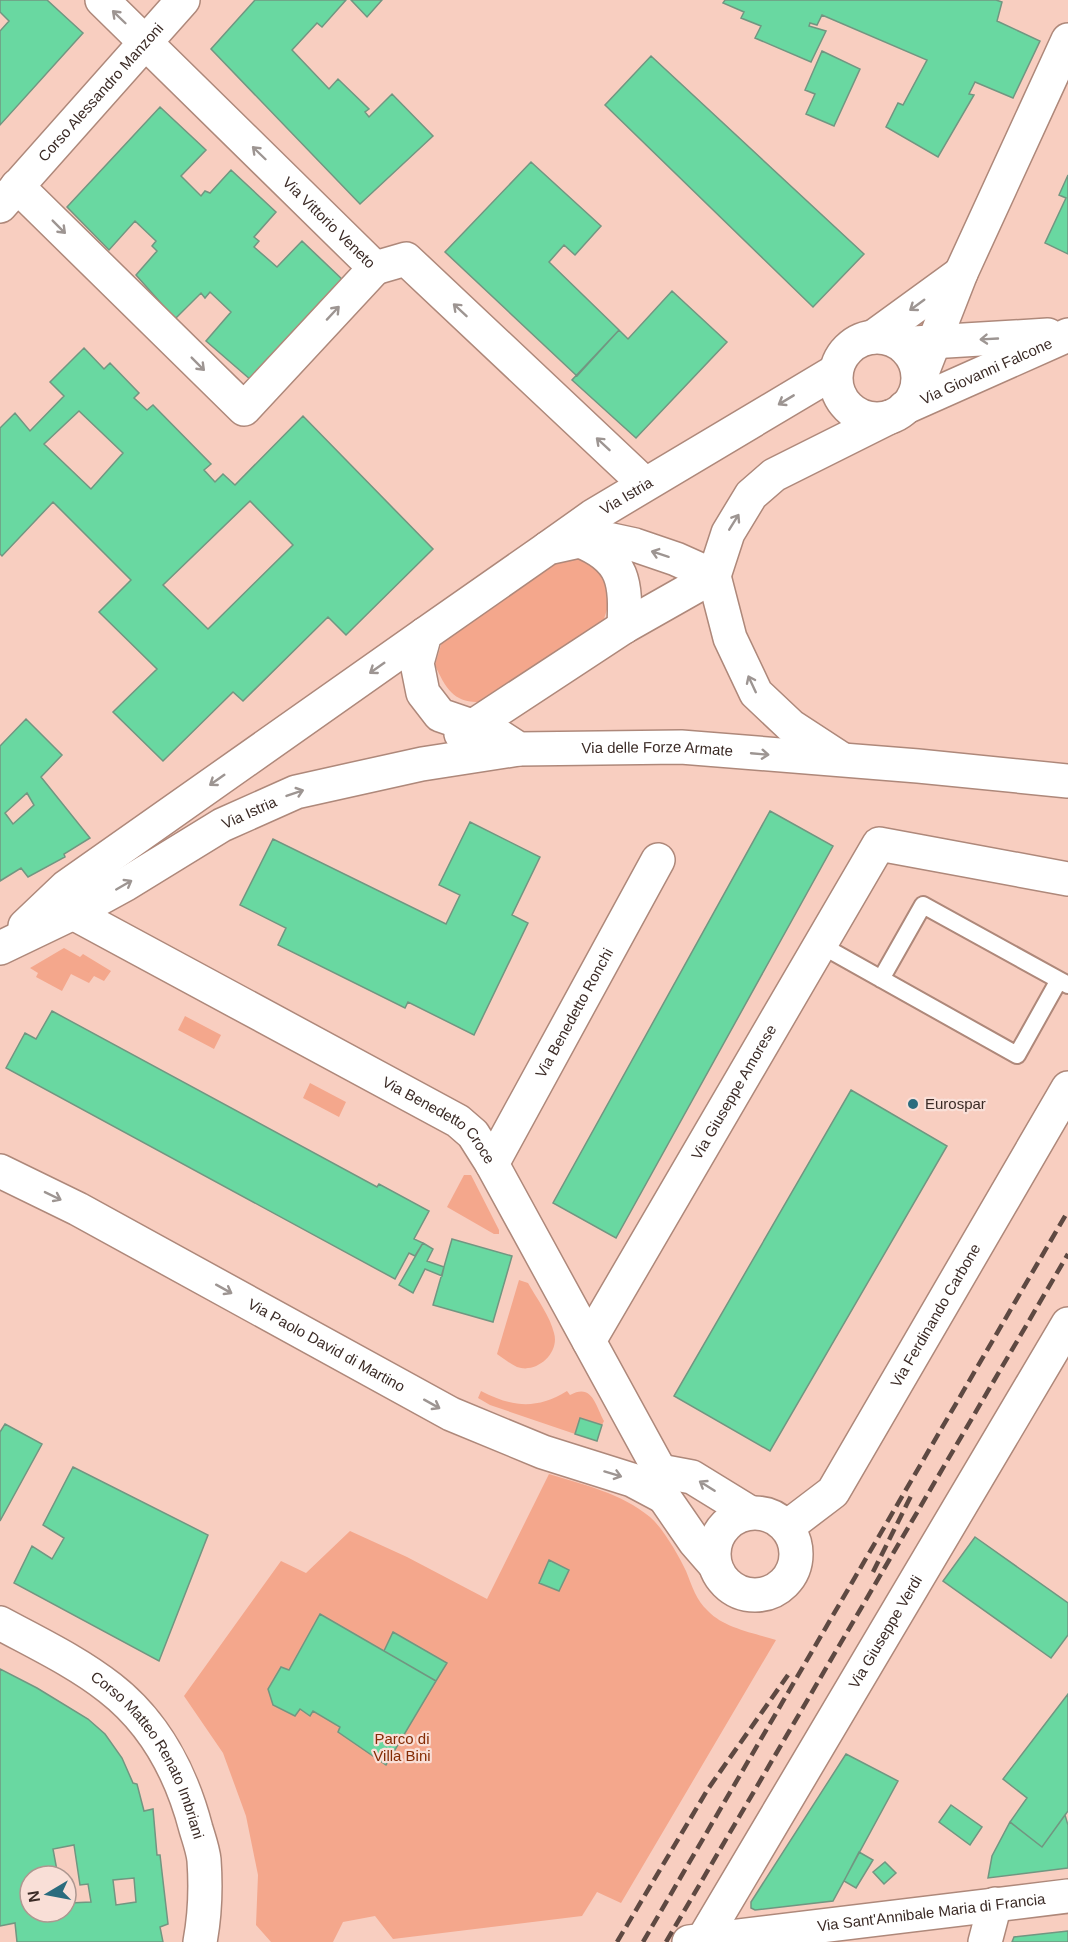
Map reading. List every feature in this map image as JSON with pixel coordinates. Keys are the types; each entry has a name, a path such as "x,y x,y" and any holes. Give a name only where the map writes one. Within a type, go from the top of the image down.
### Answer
{"street":[{"name":"Via Vittorio Veneto","path":"102,0 375,268 406,259 645,483"},
{"name":"Corso Alessandro Manzoni","path":"9,196 183,0"},
{"path":"423,764 475,725 624,627 714,576 728,533 751,495 774,475 904,403 914,362 909,352 887,340 860,340 849,348 841,358 836,371 841,398 850,409 862,416 877,419 904,403 934,342 961,273 1068,40"},
{"path":"9,196 244,409 375,268"},
{"path":"887,340 961,273"},
{"name":"Via Giovanni Falcone","path":"887,340 934,342 1068,334"},
{"name":"Via Giovanni Falcone","path":"904,403 1068,334"},
{"name":"Via Istria","path":"2,947 66,887 593,516 836,371"},
{"name":"Via Istria","path":"548,548 598,537 635,545 676,559 714,576"},
{"path":"580,541 598,548 618,568 625,595 624,627"},
{"name":"Via delle Forze Armate","path":"714,576 730,638 756,693 790,726 844,760"},
{"path":"425,634 417,663 423,693 440,715 475,725 519,749"},
{"name":"Via delle Forze Armate","path":"519,749 681,747 1068,781"},
{"name":"Via Istria","path":"2,947 73,913 126,884 222,825 296,792 423,764 519,749"},
{"name":"Via Giuseppe Amorese","path":"589,1341 879,844 1068,879"},
{"name":"Via Benedetto Ronchi","path":"492,1164 658,860"},
{"name":"Via Benedetto Croce","path":"73,913 458,1121 473,1134 492,1164 589,1341 694,1542 715,1565"},
{"name":"Via Ferdinando Carbone","path":"787,1527 833,1492 1068,1088"},
{"name":"Via Paolo David di Martino","path":"0,1171 78,1209 451,1414 543,1452 633,1480 662,1484"},
{"name":"Via Giuseppe Verdi","path":"696,1941 1068,1324"},
{"path":"662,1484 692,1477 749,1512"},
{"path":"749,1512 763,1513 776,1518 787,1527 794,1539 795,1566 789,1578 780,1587 755,1596 742,1593 725,1582 715,1565 714,1551 717,1537 724,1525 735,1517 749,1512"},
{"name":"Corso Matteo Renato Imbriani","path":"0,1623 72,1663 110,1688 137,1712 167,1752 190,1805 204,1858 205,1911 200,1942"},
{"name":"Via Sant'Annibale Maria di Francia","path":"696,1941 785,1936 995,1904 1068,1896"},
{"path":"985,1942 995,1904"}],"lane":[{"path":"819,944 881,979 1017,1055 1064,982 923,905 881,979"}],"green space":[{"path":"582,559 600,573 612,594 603,622 488,701 468,701 454,695 444,683 435,665 443,638 560,560"},
{"path":"64,948 80,957 83,954 111,971 104,981 94,976 89,983 71,974 62,991 36,977 38,973 30,968"},
{"path":"185,1016 221,1035 214,1049 178,1030"},
{"path":"310,1083 346,1102 339,1117 303,1098"},
{"path":"464,1175 471,1175 499,1234 494,1234 447,1207"},
{"path":"519,1280 528,1283 543,1308 550,1320 555,1340 554,1348 545,1360 539,1365 525,1368 514,1366 497,1354"},
{"path":"481,1391 503,1400 524,1404 545,1401 567,1391 570,1395 577,1392 588,1393 604,1421 602,1425 580,1418 575,1434 490,1405 478,1398"},
{"name":"Parco di Villa Bini","path":"549,1474 615,1496 650,1517 675,1550 697,1597 708,1611 731,1626 776,1640 621,1903 597,1892 582,1916 393,1939 375,1916 343,1922 333,1942 271,1942 256,1925 258,1875 246,1816 223,1753 184,1696 281,1561 306,1573 350,1531 407,1557 487,1599"}],"building":[{"path":"0,0 47,0 83,33 0,125 0,31 9,21 0,12"},
{"path":"255,0 346,0 322,27 317,23 292,50 329,89 338,79 369,109 365,112 369,117 392,94 433,136 360,204 211,49"},
{"path":"351,0 382,0 367,17"},
{"path":"725,0 996,0 1002,2 997,21 1040,41 1013,98 975,82 969,94 974,95 938,157 886,127 898,103 903,105 927,60 822,15 817,25 810,23 809,26 826,31 811,62 755,38 761,26 741,18 744,12 723,3"},
{"path":"822,51 860,69 834,126 806,114 815,94 805,90"},
{"path":"651,56 864,254 813,307 605,105"},
{"path":"160,107 206,150 181,176 201,196 205,191 210,193 231,170 276,212 254,237 259,241 254,247 277,267 302,241 345,282 251,380 206,341 231,312 210,292 205,298 201,293 175,319 136,275 157,251 152,246 156,241 135,221 109,250 67,207"},
{"path":"531,162 601,226 575,255 564,245 549,262 619,330 577,376 445,252"},
{"path":"1068,175 1068,254 1045,243 1066,198 1059,195"},
{"path":"672,291 727,342 636,438 572,380 619,330 628,339"},
{"path":"84,348 104,369 110,363 139,393 134,398 147,410 153,405 211,464 204,470 215,482 223,474 235,485 303,416 433,549 346,635 328,617 243,701 233,692 163,761 113,712 157,669 99,612 131,580 53,502 2,556 0,554 0,428 15,413 30,431 64,396 50,382","holes":["79,411 123,453 91,489 44,444","250,501 293,545 208,629 163,585"]},
{"path":"26,719 62,755 41,777 90,838 64,854 65,857 28,877 21,868 0,881 0,746","holes":["27,793 34,805 13,824 5,813"]},
{"path":"770,811 833,846 616,1238 553,1203"},
{"path":"470,822 540,857 512,915 528,923 474,1035 408,1002 405,1008 278,945 286,928 240,905 273,839 446,924 460,895 439,885"},
{"path":"52,1011 377,1187 379,1184 429,1211 414,1239 423,1243 415,1256 409,1253 395,1279 6,1068 25,1033 36,1039"},
{"path":"851,1090 947,1146 770,1451 674,1396"},
{"path":"452,1239 512,1256 493,1322 433,1305"},
{"path":"423,1243 433,1249 427,1261 444,1267 442,1276 425,1269 413,1293 399,1285"},
{"path":"580,1418 602,1425 597,1441 575,1434"},
{"path":"5,1424 42,1444 0,1521 0,1432"},
{"path":"73,1467 208,1535 159,1661 14,1583 32,1546 52,1559 64,1538 43,1525"},
{"path":"975,1537 1068,1603 1068,1635 1051,1658 943,1581"},
{"path":"549,1560 569,1570 559,1591 539,1583"},
{"path":"320,1614 436,1681 386,1765 338,1732 340,1727 313,1711 310,1716 300,1709 295,1716 273,1705 268,1689 281,1667 289,1670"},
{"path":"393,1632 447,1663 436,1681 384,1651"},
{"path":"0,1669 88,1719 105,1734 122,1758 133,1783 137,1784 144,1811 153,1809 157,1855 160,1855 168,1924 160,1927 163,1942 17,1942 15,1923 0,1926","holes":["134,1878 136,1902 116,1905 113,1880"]},
{"path":"1068,1694 1068,1811 1042,1847 1010,1822 1027,1798 1003,1779"},
{"path":"846,1754 898,1781 833,1901 755,1910 751,1908 751,1902"},
{"path":"951,1805 982,1827 970,1845 939,1822"},
{"path":"1065,1815 1068,1825 1068,1868 988,1878 992,1856 1010,1822 1042,1847"},
{"path":"859,1852 873,1860 856,1888 844,1881"},
{"path":"885,1862 896,1873 884,1884 873,1872"},
{"path":"1068,1931 1068,1942 1012,1942 1014,1937"}],"railway":[{"path":"643,1942 1068,1211"},
{"path":"666,1942 1068,1254"},
{"path":"873,1572 911,1496"},
{"path":"617,1942 708,1789 788,1675"}],"place":[{"name":"Eurospar","path":"913,1104"}]}
